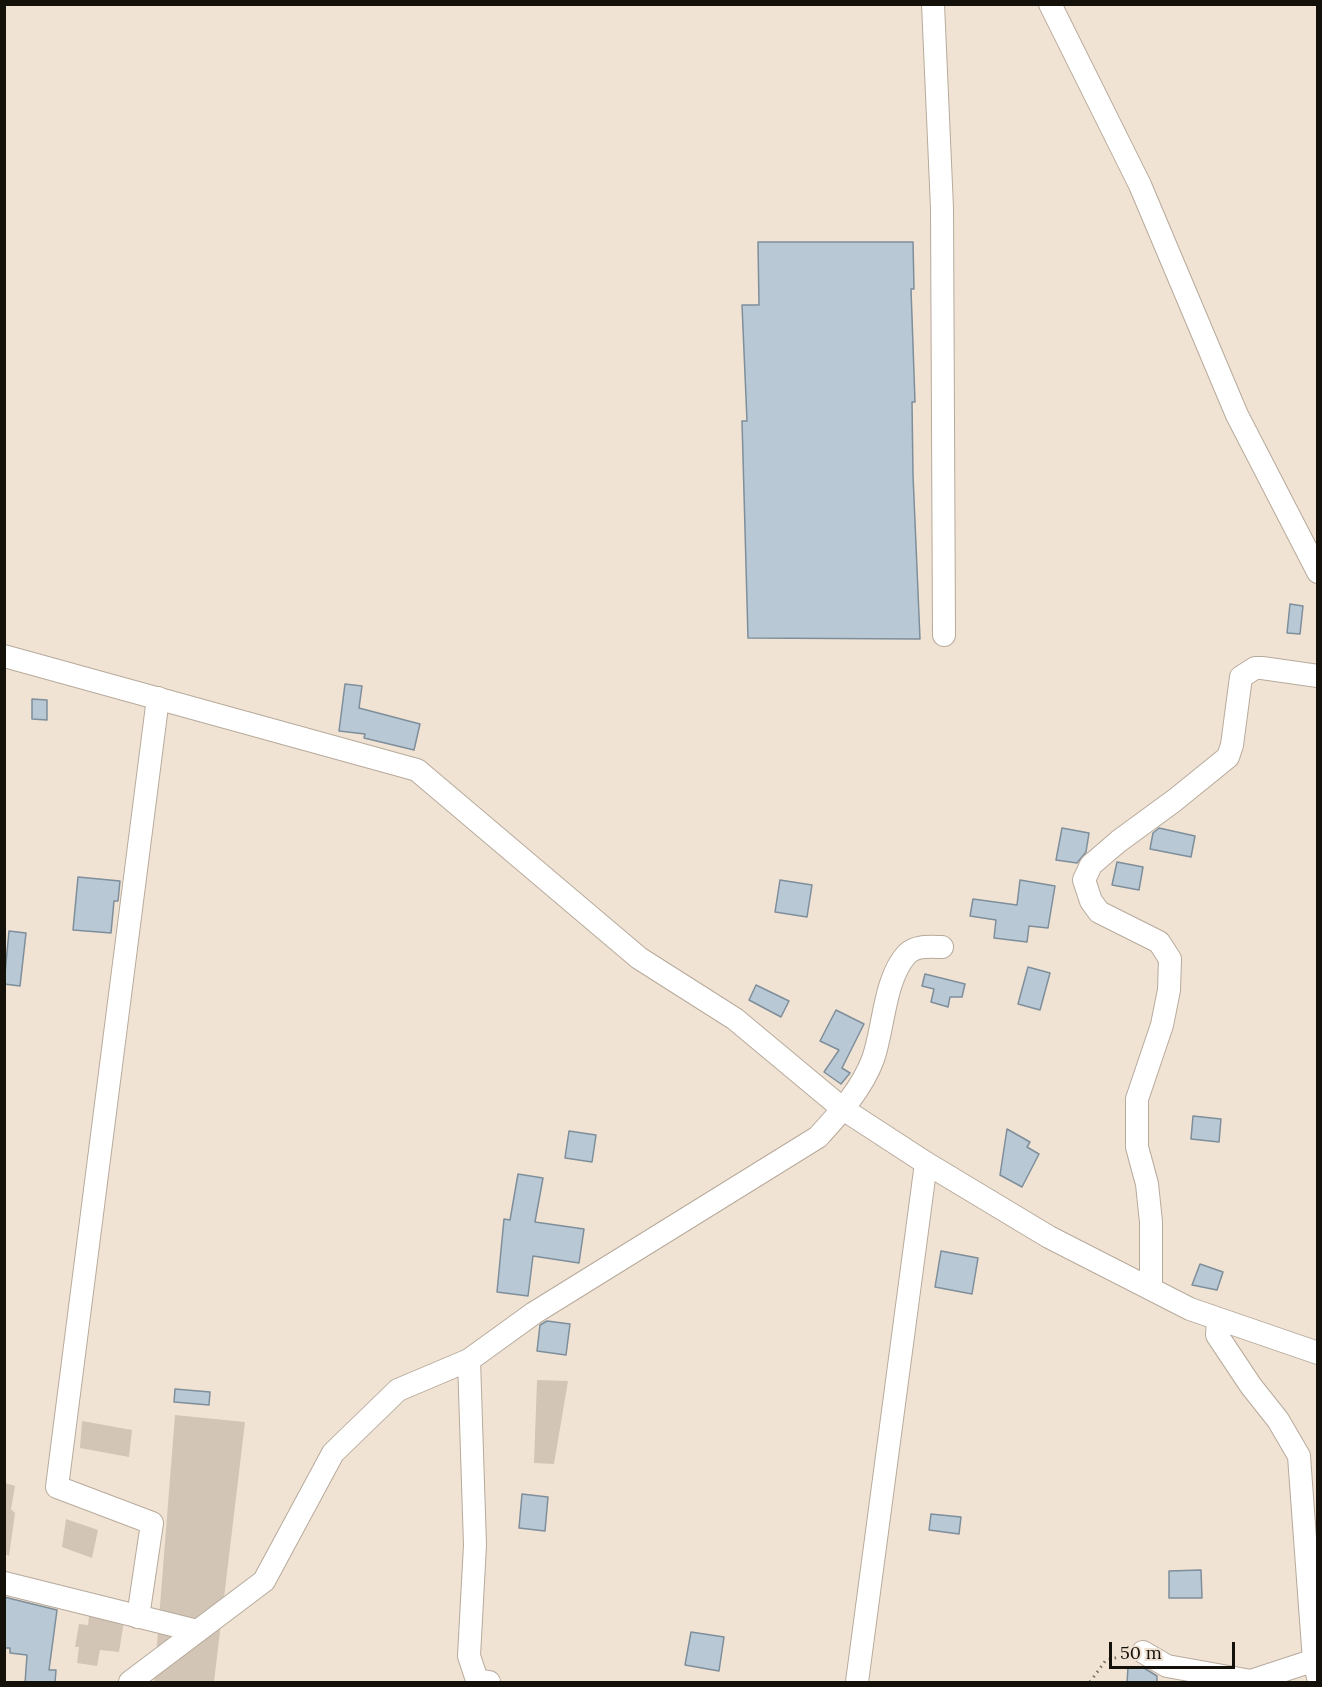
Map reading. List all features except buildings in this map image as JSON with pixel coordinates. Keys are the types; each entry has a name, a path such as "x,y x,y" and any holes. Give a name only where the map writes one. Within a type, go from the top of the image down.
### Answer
{"street":[{"path":"933,4 942,208 944,635"},
{"path":"1050,4 1140,185 1237,416 1308,532 1317,572"},
{"path":"4,656 417,770 639,958 735,1019 843,1109 926,1163 1049,1237 1190,1309 1317,1353"},
{"path":"1150,1289 1151,1222 1147,1184 1137,1147 1137,1099 1164,1014 1169,990 1170,959 1159,942 1099,912 1091,901 1084,880 1091,865 1119,841 1228,757 1232,745 1241,677 1255,668 1317,676"},
{"path":"138,1617 152,1523 57,1487 158,698"},
{"path":"130,1683 264,1581 333,1454 398,1390 469,1360 534,1313 818,1137 843,1109 873,1059 885,1007 898,969 908,953 921,947 942,947"},
{"path":"857,1683 926,1163"},
{"path":"1143,1652 1167,1666 1250,1682 1310,1669 1299,1456 1278,1420 1251,1386 1217,1335 1218,1319"},
{"path":"469,1360 475,1545 469,1656 477,1680 489,1683"},
{"path":"4,1583 197,1631"}],"path":[{"path":"1090,1683 1106,1659 1143,1652"}],"shaded area":[{"path":"537,1380 568,1381 554,1464 534,1463"},
{"path":"175,1415 245,1422 214,1682 154,1682"},
{"path":"82,1421 132,1430 129,1457 80,1448"},
{"path":"5,1483 15,1486 11,1509 15,1513 9,1556 5,1554"},
{"path":"66,1519 98,1530 92,1558 62,1547"},
{"path":"89,1616 124,1621 119,1652 100,1650 97,1666 77,1663 79,1647 75,1647 79,1624 88,1625"}]}
